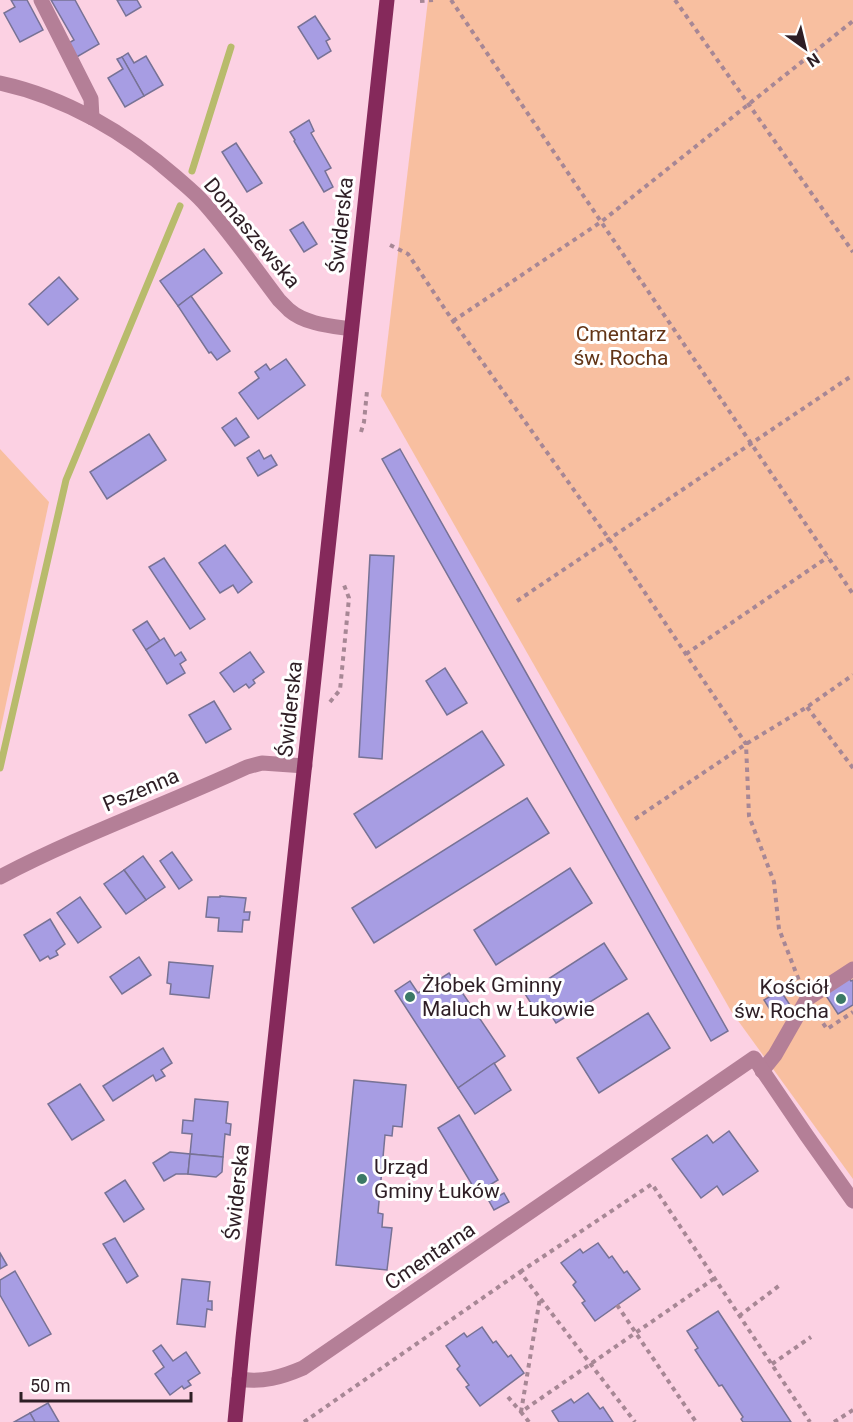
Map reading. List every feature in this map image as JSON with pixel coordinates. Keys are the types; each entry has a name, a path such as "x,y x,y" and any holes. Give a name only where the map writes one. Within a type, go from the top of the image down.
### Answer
{"main road":[{"name":"Świderska","path":"235,1422 387,0"}],"street":[{"path":"40,0 91,99 92,117"},
{"name":"Domaszewska","path":"0,83 23,88 57,101 92,117 132,142 202,201 279,300 291,312 323,324 351,329"},
{"name":"Pszenna","path":"0,877 34,859 247,767 262,763 304,766"},
{"path":"807,999 853,969"},
{"name":"Cmentarna","path":"239,1379 252,1381 281,1377 303,1368 775,1055 807,999"},
{"path":"758,1065 853,1201"}],"path":[{"path":"420,1 433,0"},
{"path":"451,0 853,594"},
{"path":"675,0 853,252"},
{"path":"453,321 601,222 853,21"},
{"path":"390,245 408,254 453,321 609,539 746,744 749,816 774,882 779,928 807,999 827,1029 853,1012"},
{"path":"517,602 853,375"},
{"path":"364,422 367,391"},
{"path":"686,654 828,557"},
{"path":"635,819 853,675"},
{"path":"807,707 853,768"},
{"path":"304,1422 520,1272 652,1184 810,1422"},
{"path":"520,1272 635,1422"},
{"path":"521,1412 715,1278"},
{"path":"739,1316 780,1285"},
{"path":"521,1412 540,1298"},
{"path":"617,1305 694,1422"},
{"path":"772,1364 810,1337"},
{"path":"508,1397 529,1422"},
{"path":"834,1422 853,1410"}],"green space":[{"name":"Cmentarz św. Rocha","path":"428,0 853,0 853,1179 731,1011 381,396"},
{"path":"0,449 49,502 0,732"}],"building":[{"path":"11,0 27,0 43,30 20,42 4,13 15,7"},
{"path":"51,0 75,0 99,44 75,58 67,44 74,40"},
{"path":"117,0 137,0 141,7 126,16"},
{"path":"315,16 330,39 326,41 331,51 318,59 298,27"},
{"path":"128,53 134,63 146,56 163,85 144,96 122,57"},
{"path":"122,57 144,96 125,107 108,78 123,69 117,59"},
{"path":"309,120 314,131 311,133 331,168 325,171 333,187 324,192 290,132"},
{"path":"236,143 262,183 247,192 222,152"},
{"path":"303,222 317,244 304,252 290,230"},
{"path":"204,249 222,273 178,306 160,281"},
{"path":"59,277 78,299 48,325 29,304"},
{"path":"191,296 230,351 217,360 211,352 209,353 178,306"},
{"path":"286,359 305,385 258,419 239,393 259,378 255,372 266,364 270,370"},
{"path":"236,418 249,437 235,446 222,428"},
{"path":"149,434 166,460 107,499 90,472"},
{"path":"400,449 728,1031 711,1041 382,459"},
{"path":"259,450 264,459 271,455 277,465 258,476 247,458"},
{"path":"225,545 252,582 238,593 233,585 220,593 199,563"},
{"path":"370,555 394,556 382,759 359,757"},
{"path":"164,558 205,619 190,629 149,567"},
{"path":"147,621 160,641 146,650 133,630"},
{"path":"164,638 175,656 181,652 186,660 180,664 185,673 167,684 146,650"},
{"path":"250,652 264,672 253,680 255,683 249,688 246,684 234,692 220,673"},
{"path":"445,668 467,703 447,715 426,681"},
{"path":"214,701 231,729 206,743 189,715"},
{"path":"482,731 504,765 376,848 354,814"},
{"path":"527,798 549,833 374,943 352,908"},
{"path":"172,852 192,880 179,889 160,861"},
{"path":"143,856 165,887 146,900 124,870"},
{"path":"570,868 592,903 496,965 474,930"},
{"path":"124,870 146,900 126,914 104,884"},
{"path":"80,897 101,927 78,943 57,913"},
{"path":"208,897 246,898 244,912 250,912 249,920 243,920 242,932 218,931 219,918 206,917"},
{"path":"50,919 65,944 56,951 58,955 50,959 48,956 40,961 24,935"},
{"path":"604,943 627,979 556,1023 545,1006 536,1011 525,994"},
{"path":"139,957 151,975 122,994 110,977"},
{"path":"169,962 213,966 209,998 170,994 171,984 167,983"},
{"path":"449,973 505,1056 458,1088 395,991 410,981 418,993"},
{"name":"Kościół św. Rocha","path":"849,978 853,980 853,1005 838,1014 825,994"},
{"path":"780,990 790,1005 774,1016 764,1000"},
{"path":"648,1013 670,1048 599,1093 577,1058"},
{"path":"163,1048 172,1063 161,1070 165,1076 156,1081 153,1075 113,1101 103,1086"},
{"path":"494,1063 511,1090 475,1114 458,1088"},
{"path":"354,1080 406,1085 402,1127 393,1126 392,1136 385,1135 378,1213 383,1214 382,1227 392,1228 387,1270 336,1265"},
{"path":"80,1084 104,1120 72,1140 48,1104"},
{"path":"195,1099 228,1102 226,1123 231,1124 230,1135 225,1134 223,1157 190,1154 192,1134 182,1133 183,1120 193,1121"},
{"path":"459,1115 498,1180 477,1193 438,1128"},
{"path":"729,1131 758,1171 723,1195 717,1186 701,1198 672,1159 707,1135 713,1143"},
{"path":"170,1152 190,1154 188,1174 176,1174 164,1181 153,1163"},
{"path":"190,1154 223,1157 222,1172 216,1177 188,1174"},
{"path":"125,1180 144,1209 124,1222 105,1193"},
{"path":"504,1193 509,1202 494,1210 489,1201"},
{"path":"115,1238 138,1276 127,1283 103,1244"},
{"path":"598,1243 609,1258 612,1256 624,1273 627,1271 640,1289 595,1321 582,1303 585,1301 573,1285 576,1282 561,1263 580,1249 583,1253"},
{"path":"0,1253 7,1265 0,1269"},
{"path":"15,1271 51,1334 29,1346 0,1295 0,1280"},
{"path":"182,1279 210,1282 208,1301 212,1301 212,1310 207,1309 205,1327 177,1324"},
{"path":"718,1311 791,1422 743,1422 741,1419 743,1417 722,1385 719,1386 695,1350 698,1348 687,1331"},
{"path":"482,1327 493,1343 496,1341 508,1357 511,1355 524,1373 480,1406 466,1387 469,1385 457,1369 460,1366 446,1346 464,1333 467,1337"},
{"path":"161,1345 173,1361 186,1352 200,1373 188,1381 191,1385 184,1389 182,1386 170,1395 155,1374 164,1367 153,1351"},
{"path":"588,1393 600,1409 603,1407 613,1422 559,1422 552,1411 571,1399 574,1403"},
{"path":"48,1403 59,1422 35,1422 30,1413"},
{"path":"30,1413 35,1422 14,1422"}],"waterway":[{"path":"192,171 231,47"},
{"path":"0,768 66,480 180,206"}],"place":[{"name":"Żłobek Gminny Maluch w Łukowie","path":"410,997"},
{"name":"Kościół św. Rocha","path":"841,999"},
{"name":"Urząd Gminy Łuków","path":"362,1179"}]}
